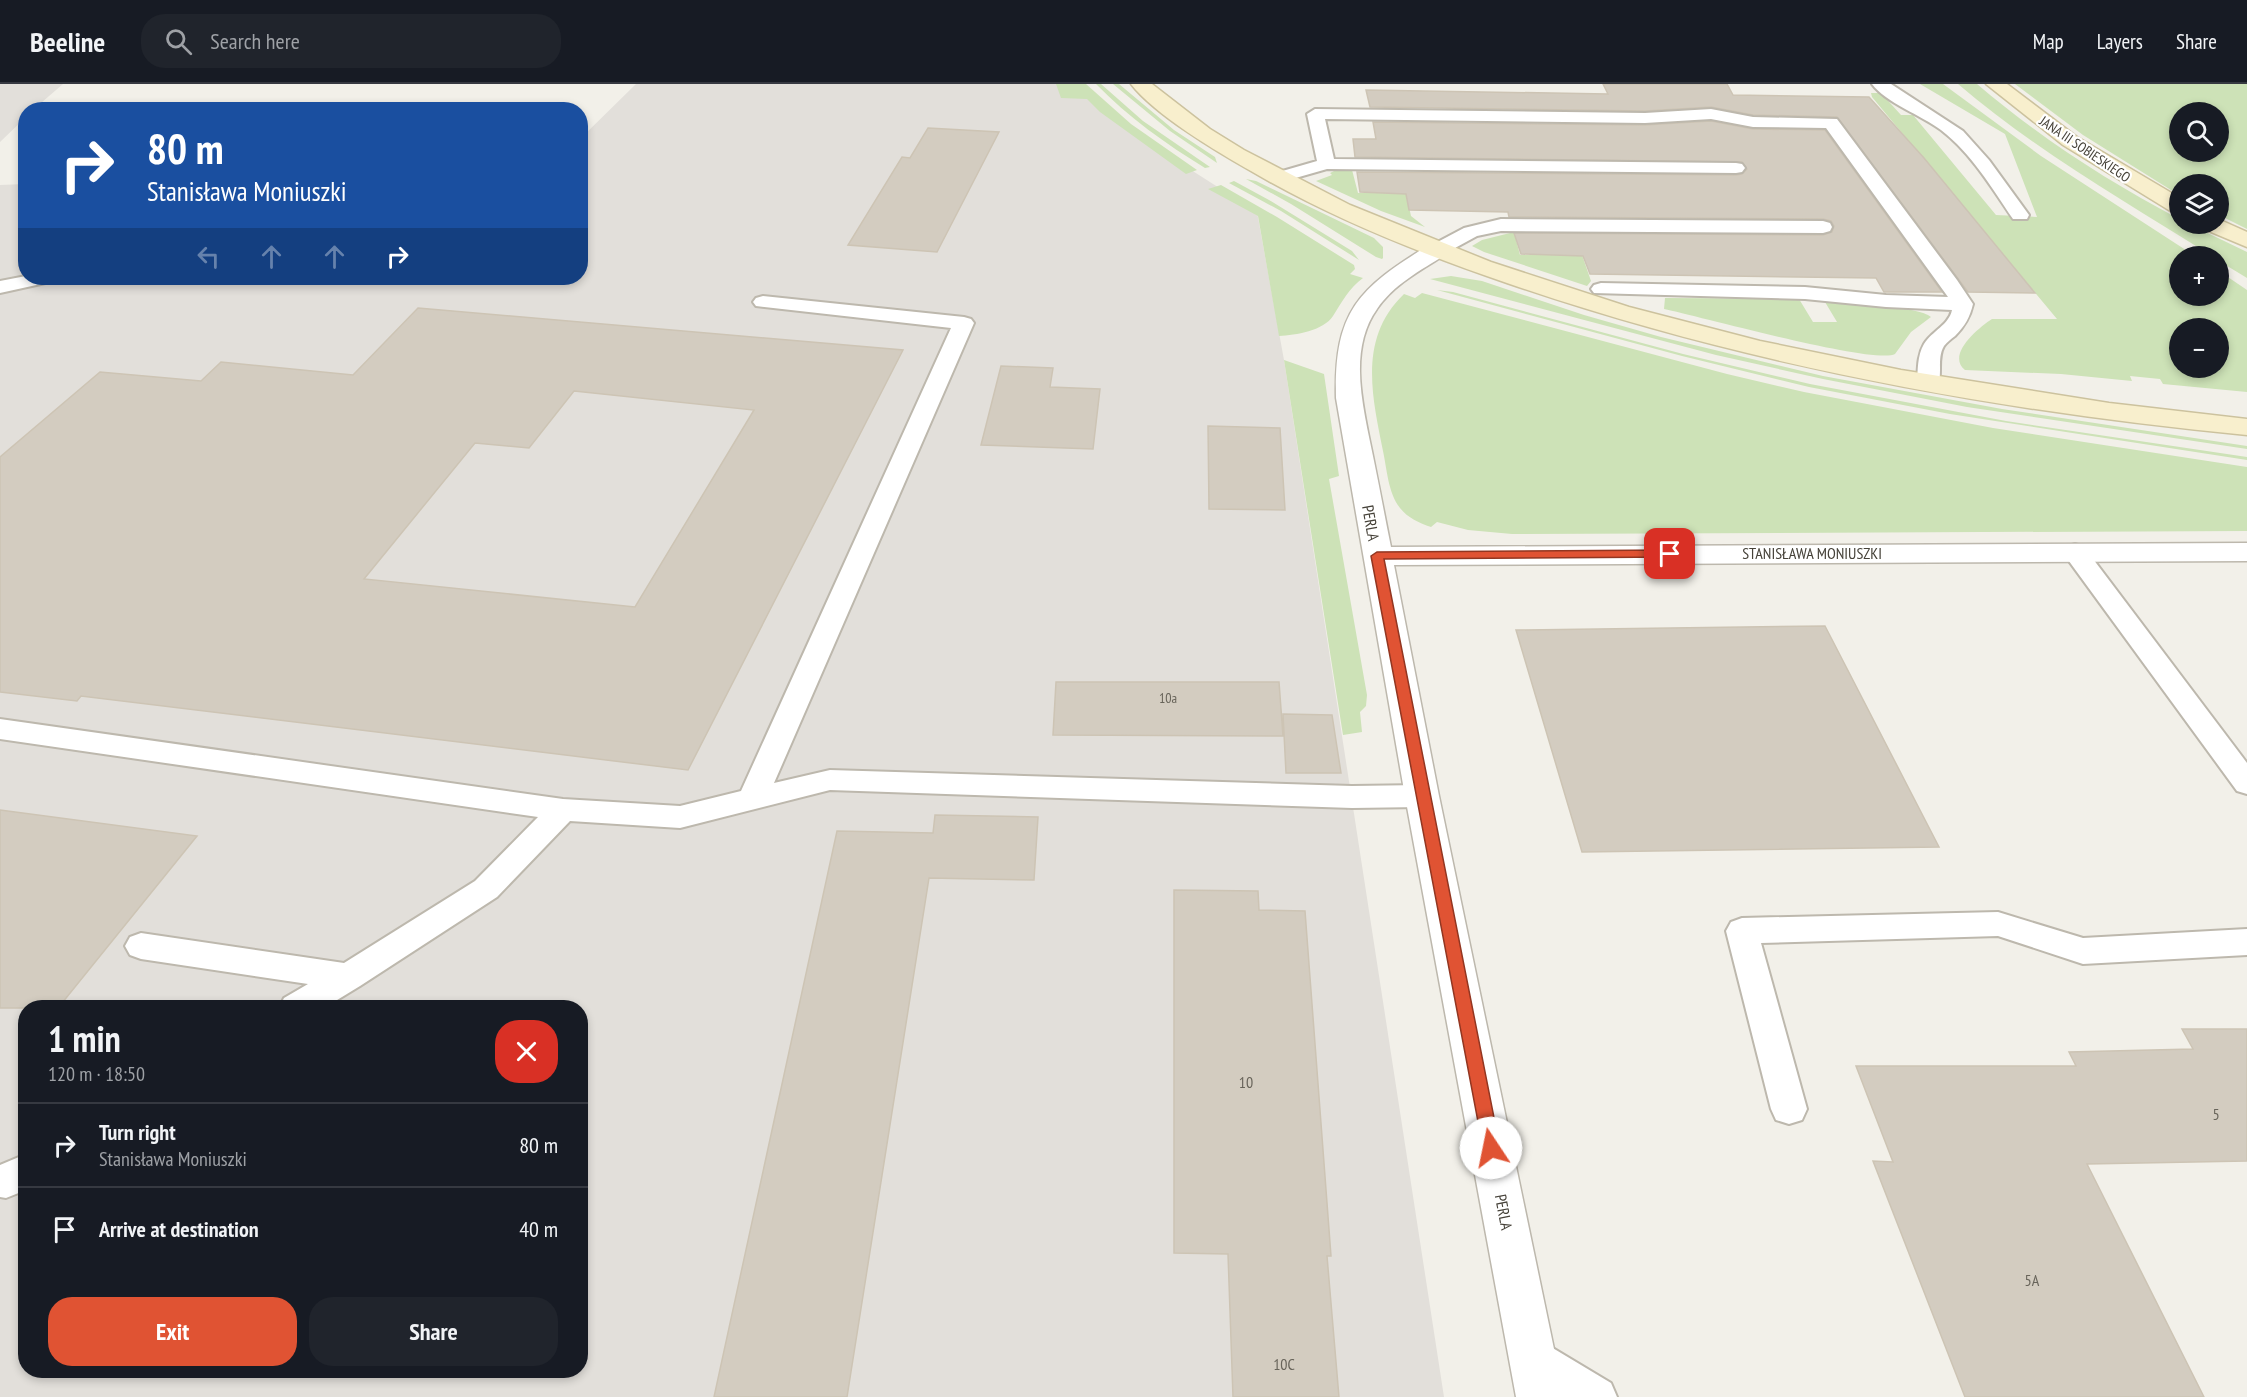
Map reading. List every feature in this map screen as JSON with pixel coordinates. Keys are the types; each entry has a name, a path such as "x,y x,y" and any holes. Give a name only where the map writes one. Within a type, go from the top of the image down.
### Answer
{"street":[{"path":"1140,84 1199,130 1278,178 1342,210 1437,250 1548,290 1670,326 1820,362 1928,383 2117,412 2247,427"},
{"name":"JANA III SOBIESKIEGO","path":"1995,84 2078,147 2169,201"},
{"path":"2229,232 2247,240"},
{"name":"PERLA","path":"1437,250 1394,276 1369,300 1356,323 1348,351 1348,398 1422,796 1540,1397"},
{"name":"STANISŁAWA MONIUSZKI","path":"1377,556 2247,552"}],"lane":[{"path":"1880,84 1921,109 1956,135 1994,176 2020,215"},
{"path":"1326,164 1315,114 1645,118 1711,114 1764,123 1831,123 1950,284 1962,304 1963,313 1935,342 1928,383"},
{"path":"1278,178 1326,164 1736,168"},
{"path":"1437,250 1471,232 1501,225 1823,227"},
{"path":"0,287 18,283"},
{"path":"1601,289 1805,293 1962,304"},
{"path":"752,800 964,323 763,302"},
{"path":"2075,552 2247,784"},
{"path":"0,729 563,810 680,817 830,780 1352,797 1422,796"},
{"path":"309,1000 486,889 563,810"},
{"path":"1789,1109 1742,931 1998,924 2083,951 2247,942"},
{"path":"141,946 348,977"},
{"path":"0,1181 6,1182 18,1175"},
{"path":"1532,1358 1597,1397"}],"shaded area":[{"path":"0,84 63,84 42,102 18,102 18,125 0,142"},
{"path":"636,84 1078,84 1155,147 1257,212 1284,360 1444,1397 0,1397 0,185 18,184 18,285 588,285 588,131"}],"green space":[{"path":"1056,84 1086,84 1131,124 1197,170 1186,174 1100,112 1087,99 1061,98"},
{"path":"1096,84 1101,84 1143,121 1210,167 1205,168 1162,140 1121,108"},
{"path":"1113,84 1119,84 1174,130 1215,157 1217,163 1170,131"},
{"path":"1920,84 1943,84 2041,156 2180,246 2169,246 2169,306 2229,306 2229,278 2247,290 2247,392 2163,384 2160,379 2130,376 2132,381 2061,374 1965,370 1960,364 1959,357 1966,342 1992,319 2057,319 1871,93 1881,93 1901,115 1913,115 1996,215 2037,217 2005,134"},
{"path":"1958,84 1977,84 2049,140 2100,174 2169,213 2169,229 2050,153 1987,108"},
{"path":"2015,84 2247,84 2247,229 2229,220 2229,174 2169,174 2169,189 2083,135"},
{"path":"1351,166 1358,193 1406,193 1411,216 1425,227 1381,211 1316,181 1332,175 1330,173 1342,167"},
{"path":"1246,179 1256,181 1374,238 1383,247 1383,258 1376,257"},
{"path":"1234,181 1352,251 1359,260 1281,211 1229,183"},
{"path":"1221,185 1354,265 1355,269 1350,274 1363,278 1350,291 1329,321 1316,329 1279,336 1258,216 1208,189"},
{"path":"1514,232 1520,255 1582,255 1591,281 1587,286 1472,246 1482,240"},
{"path":"2177,234 2210,234 2247,252 2247,278 2229,267 2229,246 2196,246"},
{"path":"1451,276 1482,281 1584,315 1661,337 1823,376 2002,409 2247,446 2247,449 1967,407 1823,379 1716,355 1430,279"},
{"path":"1437,290 1453,292 1683,354 1810,384 2006,421 2247,457 2247,460 1950,414 1809,387 1682,356"},
{"path":"1422,293 1727,374 1804,392 1993,428 2247,467 2247,531 1512,534 1468,530 1437,522 1431,527 1407,515 1393,495 1388,481 1375,409 1372,368 1374,349 1389,311 1404,294 1415,298"},
{"path":"1665,298 1799,299 1813,322 1837,322 1825,302 1913,310 1931,317 1911,332 1895,354 1881,356 1855,353 1785,338 1664,309"},
{"path":"1284,360 1324,374 1339,476 1329,479 1367,695 1366,706 1360,712 1362,732 1343,735"}],"building":[{"path":"1603,84 1727,84 1733,95 1869,97 1924,158 2035,293 1968,292 1837,117 1753,115 1711,107 1645,111 1370,107 1366,90 1608,94"},
{"path":"1711,121 1753,129 1825,130 1942,292 1884,292 1876,278 1590,274 1583,256 1521,254 1514,233 1823,235 1832,232 1834,226 1831,221 1823,219 1509,217 1508,212 1409,210 1406,194 1360,192 1357,172 1736,175 1742,174 1747,169 1742,162 1355,157 1353,139 1376,139 1373,122 1645,125"},
{"path":"928,128 999,132 937,252 848,245 902,157 910,158"},
{"path":"418,308 903,350 688,770 81,696 77,701 0,692 0,457 100,372 201,381 221,362 353,375","holes":["574,391 754,410 635,607 364,579 475,443 529,448"]},
{"path":"1001,366 1053,368 1050,387 1100,389 1093,449 981,445"},
{"path":"1208,426 1280,428 1285,510 1209,509"},
{"path":"1825,626 1939,847 1582,852 1516,630"},
{"path":"1056,682 1279,682 1283,736 1053,735"},
{"path":"1283,714 1332,715 1341,773 1286,773"},
{"path":"0,810 197,836 64,1000 18,1000 18,1008 0,1008"},
{"path":"935,815 1038,817 1034,880 929,878 847,1397 714,1397 837,831 933,833"},
{"path":"1174,890 1258,891 1259,910 1305,911 1331,1256 1327,1256 1339,1397 1233,1397 1228,1254 1174,1253"},
{"path":"2182,1029 2247,1029 2247,1161 2087,1164 2204,1397 1965,1397 1873,1161 1893,1162 1856,1066 2076,1066 2069,1052 2193,1049"}],"route":[{"path":"1491,1148 1377,556 1670,554"}]}
